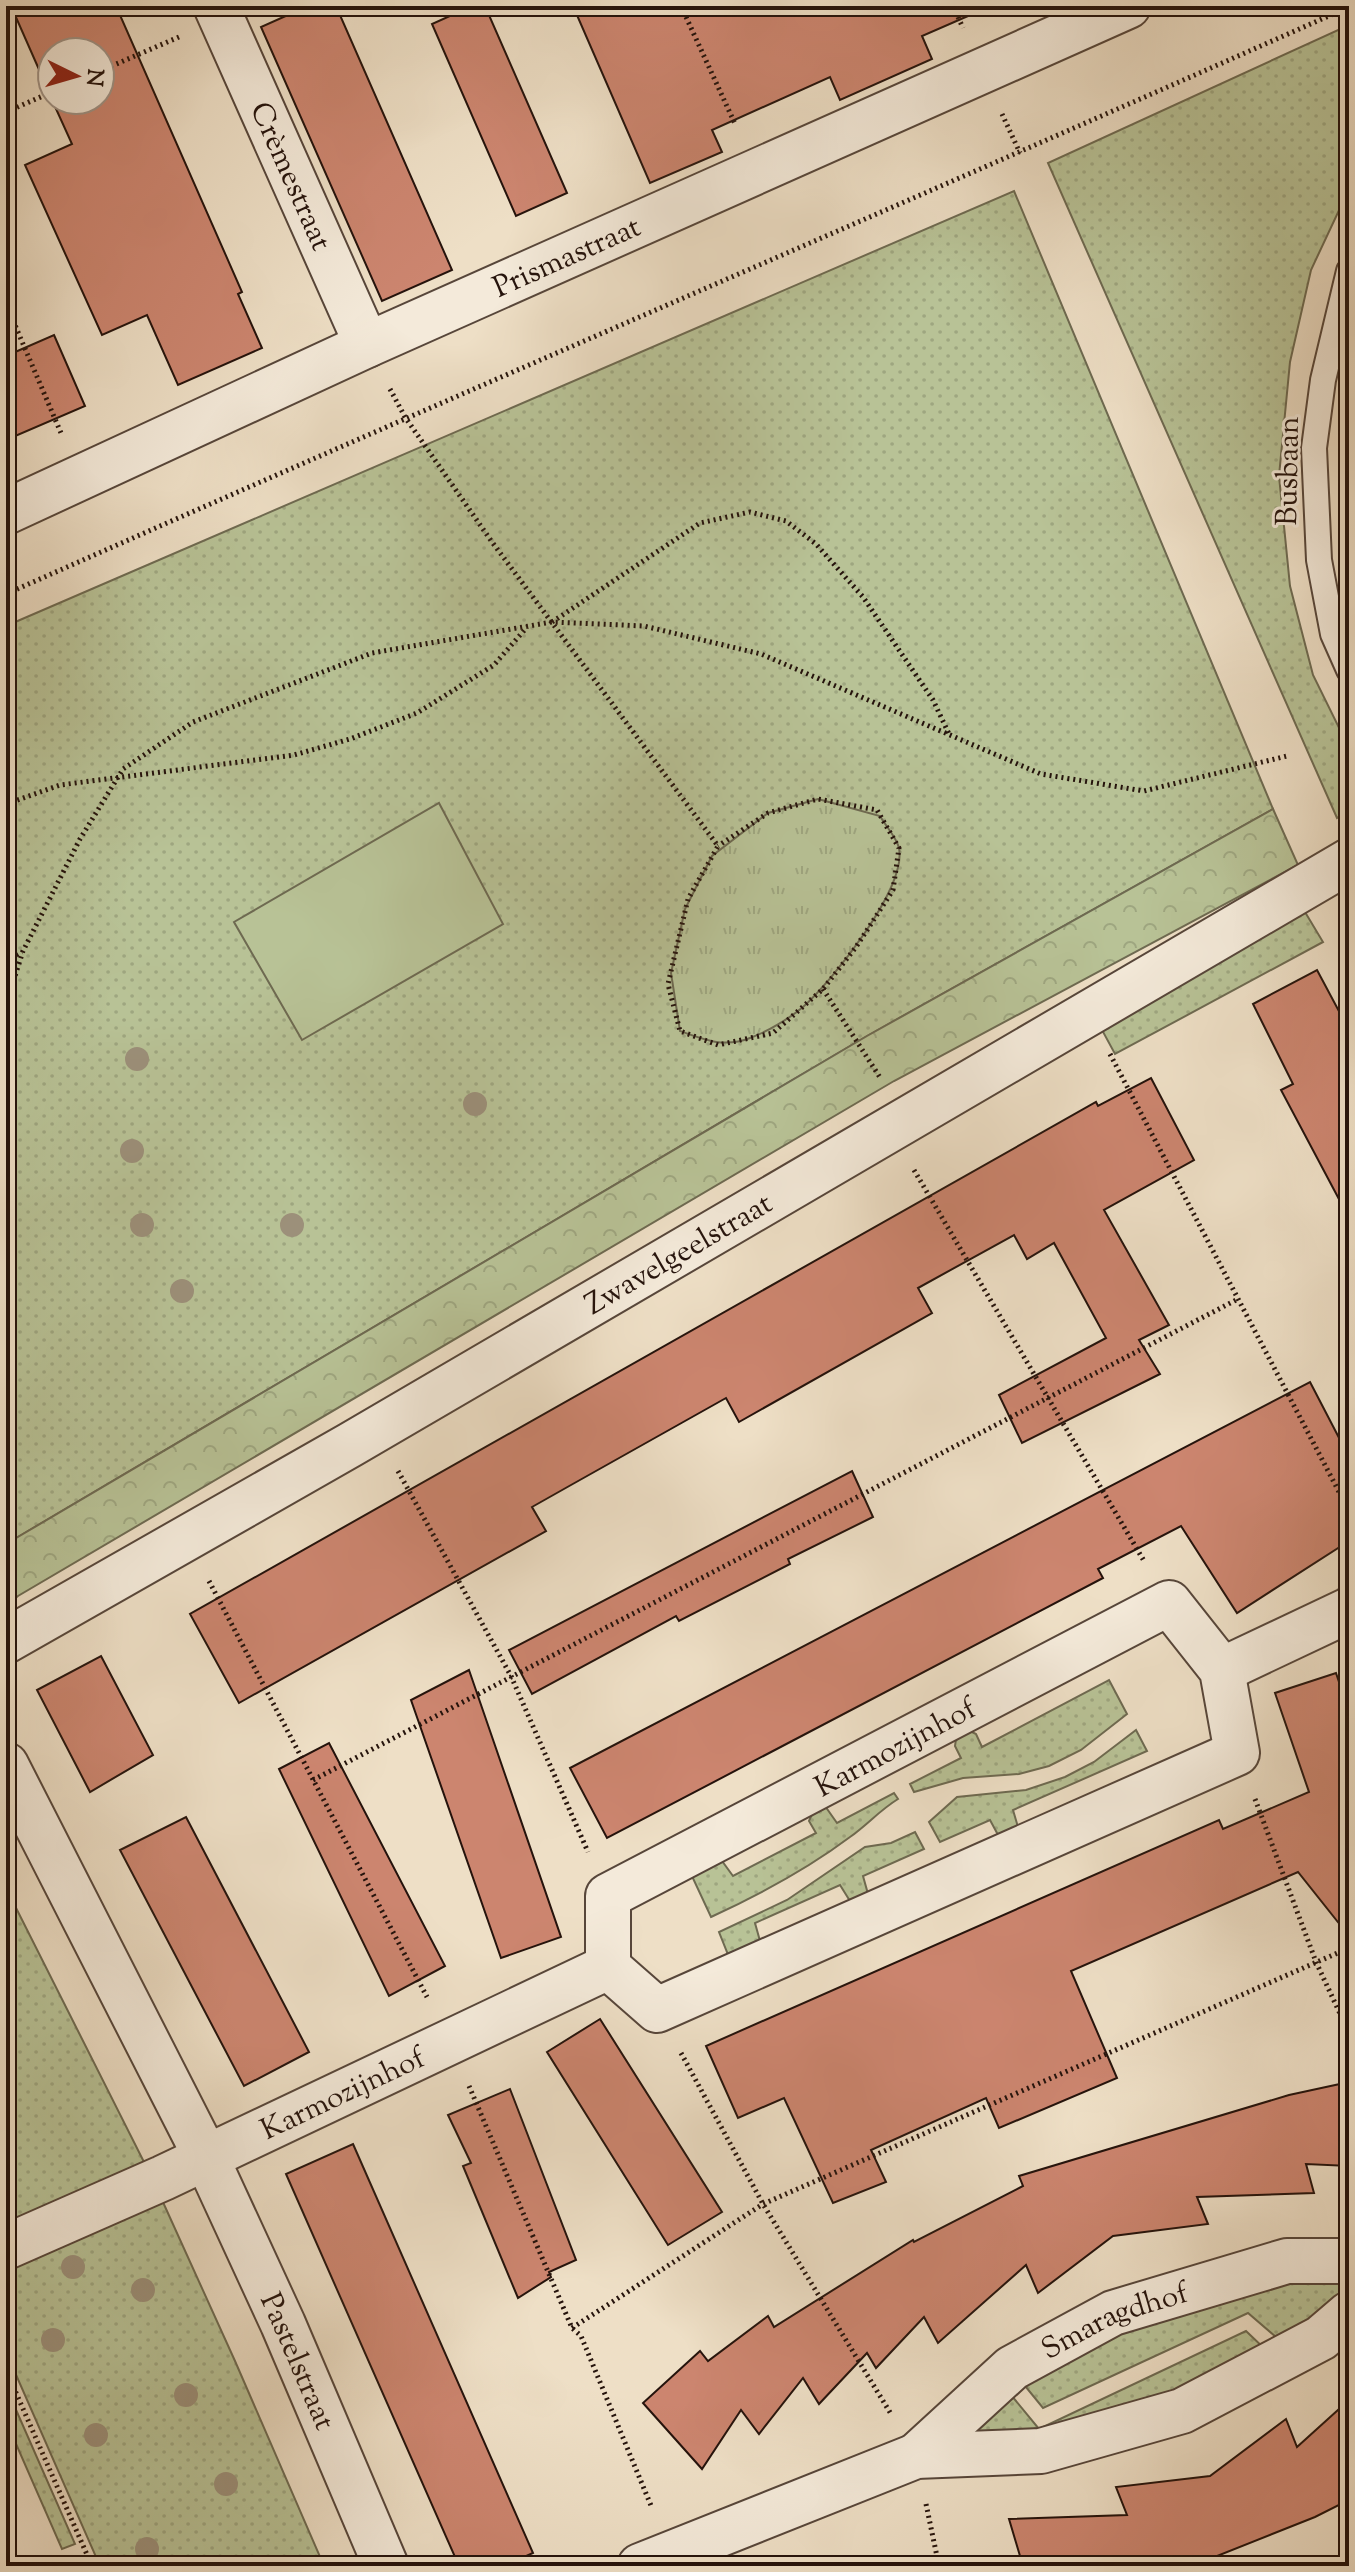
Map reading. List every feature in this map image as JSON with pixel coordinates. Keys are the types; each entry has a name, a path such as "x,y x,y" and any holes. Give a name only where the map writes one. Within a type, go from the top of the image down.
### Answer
{"street":[{"name":"Crèmestraat","path":"216,6 367,345"},
{"name":"Prismastraat","path":"6,512 367,345 1128,6"},
{"name":"Zwavelgeelstraat","path":"6,1641 1088,1012 1345,874"},
{"path":"608,1896 608,1967 657,2010 1237,1753 1222,1670 1169,1603"},
{"name":"Karmozijnhof","path":"608,1896 1169,1603"},
{"path":"1222,1670 1349,1610"},
{"name":"Pastelstraat","path":"6,1765 206,2157 283,2324 386,2566"},
{"name":"Karmozijnhof","path":"206,2157 608,1967"},
{"path":"6,2247 206,2157"},
{"name":"Smaragdhof","path":"916,2456 1012,2368 1113,2313 1287,2261 1349,2261"},
{"name":"Smaragdhof","path":"640,2566 916,2456 1041,2451 1182,2411 1321,2338 1349,2314"}],"lane":[{"name":"Busbaan","path":"1349,271 1323,380 1314,448 1319,560 1333,634 1349,670"}],"path":[{"path":"681,6 757,170"},
{"path":"6,594 1349,7"},
{"path":"6,112 36,99"},
{"path":"6,304 80,478"},
{"path":"367,345 405,417 492,542 718,846"},
{"path":"552,622 700,523 750,512 786,521 816,544 863,597 933,700 949,735"},
{"path":"6,1004 23,951 80,839 123,769 193,722 372,653 552,622 644,626 761,654 1041,774 1144,791 1287,756"},
{"path":"6,804 60,785 294,755 350,739 417,713 494,665 527,626"},
{"path":"818,799 877,810 899,848 893,890 856,947 823,989 773,1033 718,1045 680,1031 668,984 688,899 718,846 768,813 818,799"},
{"path":"6,961 23,951"},
{"path":"823,989 1046,1398 1169,1603"},
{"path":"1088,1012 1349,1511"},
{"path":"313,1780 1238,1299"},
{"path":"374,1429 511,1676 608,1896"},
{"path":"1237,1753 1316,1962 1349,2033"},
{"path":"572,2328 763,2204 1349,1948"},
{"path":"657,2010 763,2204 916,2456 939,2566"},
{"path":"6,2370 92,2566"}],"green space":[{"path":"1349,25 1349,189 1311,270 1290,362 1279,476 1290,586 1313,675 1349,748 1349,810 1337,818 1048,163"},
{"path":"1014,191 1273,809 867,1036 6,1544 6,626"},
{"path":"818,799 880,816 896,840 898,865 880,909 831,977 792,1016 741,1041 723,1043 680,1031 671,973 685,909 712,856 768,813"},
{"path":"439,803 503,924 302,1040 234,922"},
{"path":"1273,809 1298,865 894,1081 18,1596 6,1606 6,1544 867,1036"},
{"path":"1305,912 1323,942 1115,1054 1102,1030"},
{"path":"1109,1680 1127,1714 1081,1750 1049,1766 1019,1774 963,1778 914,1792 910,1784 961,1758 955,1746 956,1739 970,1731 976,1734 982,1747"},
{"path":"1136,1730 1147,1751 1013,1810 1018,1827 1002,1836 990,1820 940,1842 929,1822 957,1797 1026,1790 1065,1777 1094,1762"},
{"path":"894,1793 898,1799 817,1860 711,1917 691,1874 722,1861 733,1876 816,1833 809,1821 813,1812 825,1806 837,1823"},
{"path":"915,1832 924,1849 863,1876 868,1894 850,1901 840,1885 755,1923 760,1941 729,1957 719,1932 787,1900 865,1847 891,1843"},
{"path":"6,1888 145,2164 6,2224"},
{"path":"162,2200 324,2566 100,2566 6,2352 6,2268"},
{"path":"1349,2267 1349,2296 1283,2343 1248,2313 1043,2408 1021,2381 1137,2318"},
{"path":"1246,2331 1268,2352 1152,2407 973,2444 963,2423 1007,2390 1039,2429"},
{"path":"6,2387 75,2544 62,2549 6,2421"}],"building":[{"path":"11,6 116,6 242,292 238,294 262,348 178,385 147,315 102,335 25,165 72,144 59,116 116,116 116,36 36,36 36,63"},
{"path":"308,6 336,6 452,270 382,301 261,27"},
{"path":"472,6 485,6 567,193 516,216 432,24"},
{"path":"573,6 991,6 922,36 932,59 840,100 830,77 712,130 722,152 650,183"},
{"path":"54,335 85,406 6,440 6,356"},
{"path":"1317,970 1349,1030 1349,1218 1281,1090 1293,1084 1253,1004"},
{"path":"1151,1078 1194,1160 1104,1210 1169,1325 1139,1340 1160,1374 1022,1443 999,1395 1106,1338 1054,1243 1027,1259 1014,1235 918,1288 932,1313 739,1422 726,1398 571,1485 532,1507 546,1531 239,1703 190,1614 1096,1102 1098,1106"},
{"path":"1310,1382 1349,1457 1349,1541 1237,1613 1181,1526 1098,1569 1103,1578 607,1838 570,1768"},
{"path":"852,1471 873,1517 788,1559 790,1564 679,1621 676,1616 532,1694 509,1650"},
{"path":"101,1656 153,1755 90,1792 37,1690"},
{"path":"469,1670 561,1937 501,1958 411,1700"},
{"path":"1336,1673 1349,1712 1349,1936 1298,1872 1071,1971 1117,2078 999,2128 986,2098 871,2150 886,2182 833,2203 784,2098 738,2118 706,2046 1219,1820 1223,1829 1309,1792 1275,1693"},
{"path":"329,1743 445,1966 389,1996 279,1769"},
{"path":"186,1817 309,2052 244,2086 120,1850"},
{"path":"600,2019 722,2212 668,2245 547,2052"},
{"path":"1349,2082 1349,2166 1306,2164 1314,2193 1197,2197 1208,2224 1113,2236 1038,2293 1026,2265 938,2343 924,2317 876,2368 867,2353 819,2404 803,2378 759,2434 741,2410 702,2469 643,2403 700,2351 708,2361 768,2316 774,2327 913,2240 1023,2186 1019,2176 1289,2095"},
{"path":"510,2089 576,2260 549,2272 551,2277 518,2298 463,2166 471,2163 448,2115"},
{"path":"353,2144 533,2553 504,2566 459,2566 286,2174"},
{"path":"1349,2400 1349,2500 1315,2517 1192,2566 1023,2566 1009,2519 1127,2515 1116,2487 1210,2476 1286,2419 1297,2447"}]}
